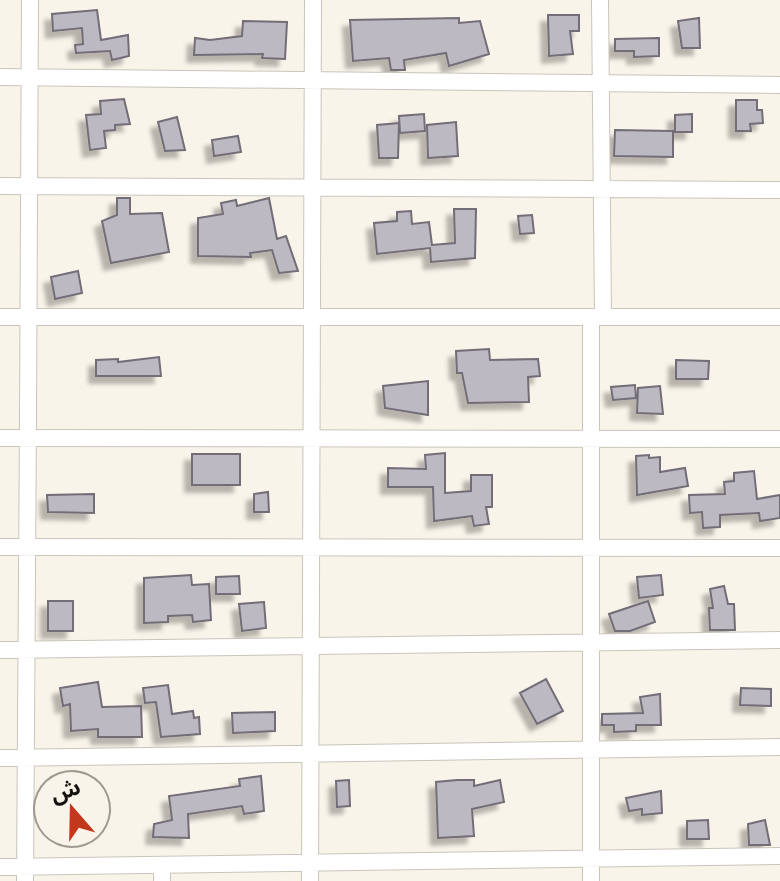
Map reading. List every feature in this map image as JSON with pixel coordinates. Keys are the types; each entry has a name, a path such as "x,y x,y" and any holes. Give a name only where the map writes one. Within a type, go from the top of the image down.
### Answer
{"street":[{"path":"25,874 26,438 32,317 30,0"},
{"path":"310,881 313,0"},
{"path":"591,881 591,439 602,189 600,0"},
{"path":"0,77 780,85"},
{"path":"0,186 780,190"},
{"path":"0,317 780,317"},
{"path":"0,438 780,439"},
{"path":"0,547 780,548"},
{"path":"0,650 780,640"},
{"path":"0,758 780,747"},
{"path":"0,867 25,874 162,873 310,863 780,856"}],"building":[{"path":"97,10 101,40 128,35 129,56 112,60 110,51 76,53 75,45 83,44 82,28 53,31 52,14"},
{"path":"548,15 579,15 579,31 570,31 573,54 549,56"},
{"path":"459,18 459,23 480,21 489,54 449,66 446,53 404,60 405,70 391,70 389,58 353,61 350,20"},
{"path":"699,18 700,48 682,48 678,21"},
{"path":"243,21 287,22 285,59 262,58 263,54 194,55 195,38 210,40 242,36"},
{"path":"659,38 659,56 634,57 634,51 615,51 615,39"},
{"path":"124,99 130,124 115,125 115,130 104,131 106,148 90,150 86,115 101,114 100,101"},
{"path":"736,100 757,100 757,110 762,110 763,123 750,124 751,131 736,131"},
{"path":"424,114 425,131 400,133 399,116"},
{"path":"692,114 692,132 675,132 675,115"},
{"path":"177,117 185,150 165,151 158,122"},
{"path":"456,122 458,156 428,158 427,125"},
{"path":"399,123 398,158 379,158 377,125"},
{"path":"615,130 673,131 673,157 614,156"},
{"path":"238,136 241,152 214,156 212,140"},
{"path":"117,198 130,198 130,214 162,213 169,252 111,263 102,221 117,215"},
{"path":"269,198 277,239 286,236 298,271 279,273 272,250 250,253 251,257 198,256 198,218 223,214 221,203 236,200 237,206"},
{"path":"454,209 476,209 475,258 431,262 430,248 377,254 374,223 397,221 397,212 411,211 412,224 429,222 432,245 455,243"},
{"path":"532,215 534,233 520,234 518,216"},
{"path":"78,271 82,293 55,299 51,277"},
{"path":"489,349 490,360 538,359 540,376 528,377 529,402 468,403 462,373 457,373 456,351"},
{"path":"159,357 161,376 96,376 96,360 118,359 118,362"},
{"path":"676,360 709,361 708,379 676,379"},
{"path":"428,381 428,415 385,408 383,386"},
{"path":"635,385 636,398 613,400 611,387"},
{"path":"660,386 663,414 637,413 638,388"},
{"path":"445,453 445,493 471,491 471,475 492,475 492,507 486,507 489,524 474,526 472,516 434,521 433,487 388,487 388,468 426,469 425,455"},
{"path":"192,454 240,454 240,485 192,485"},
{"path":"649,455 649,458 660,457 660,472 685,468 688,486 637,495 636,456"},
{"path":"754,471 757,499 780,495 780,518 760,521 759,513 720,515 720,527 703,528 702,512 690,513 689,495 725,494 724,482 734,481 734,473"},
{"path":"268,492 269,512 254,512 254,494"},
{"path":"94,494 94,513 48,512 47,495"},
{"path":"191,575 192,585 209,584 211,620 193,622 192,615 168,616 168,622 144,623 144,578"},
{"path":"661,575 663,595 639,598 637,577"},
{"path":"239,576 240,594 216,594 216,577"},
{"path":"724,586 728,604 734,604 735,630 710,630 709,608 713,608 710,589"},
{"path":"48,601 73,601 73,631 48,631"},
{"path":"648,601 655,622 630,631 615,631 609,614"},
{"path":"264,602 266,628 242,631 239,604"},
{"path":"546,679 563,711 537,724 520,693"},
{"path":"98,682 102,707 141,706 142,737 98,737 98,729 71,731 70,704 63,706 60,688"},
{"path":"168,685 172,714 193,711 194,718 199,717 200,734 161,737 156,702 145,703 143,688"},
{"path":"741,688 771,689 771,706 740,705"},
{"path":"660,694 661,725 636,725 636,731 614,732 614,725 602,725 602,714 643,713 640,697"},
{"path":"275,712 275,731 233,733 232,713"},
{"path":"261,776 264,811 244,814 242,806 188,814 189,838 153,837 154,824 172,820 169,796 240,786 239,779"},
{"path":"349,780 350,806 337,807 336,781"},
{"path":"474,780 474,786 500,780 504,802 472,809 474,836 438,838 436,782"},
{"path":"661,791 662,813 642,815 642,809 629,811 626,798"},
{"path":"708,820 709,839 687,839 687,821"},
{"path":"765,820 770,845 749,845 748,824"}]}
